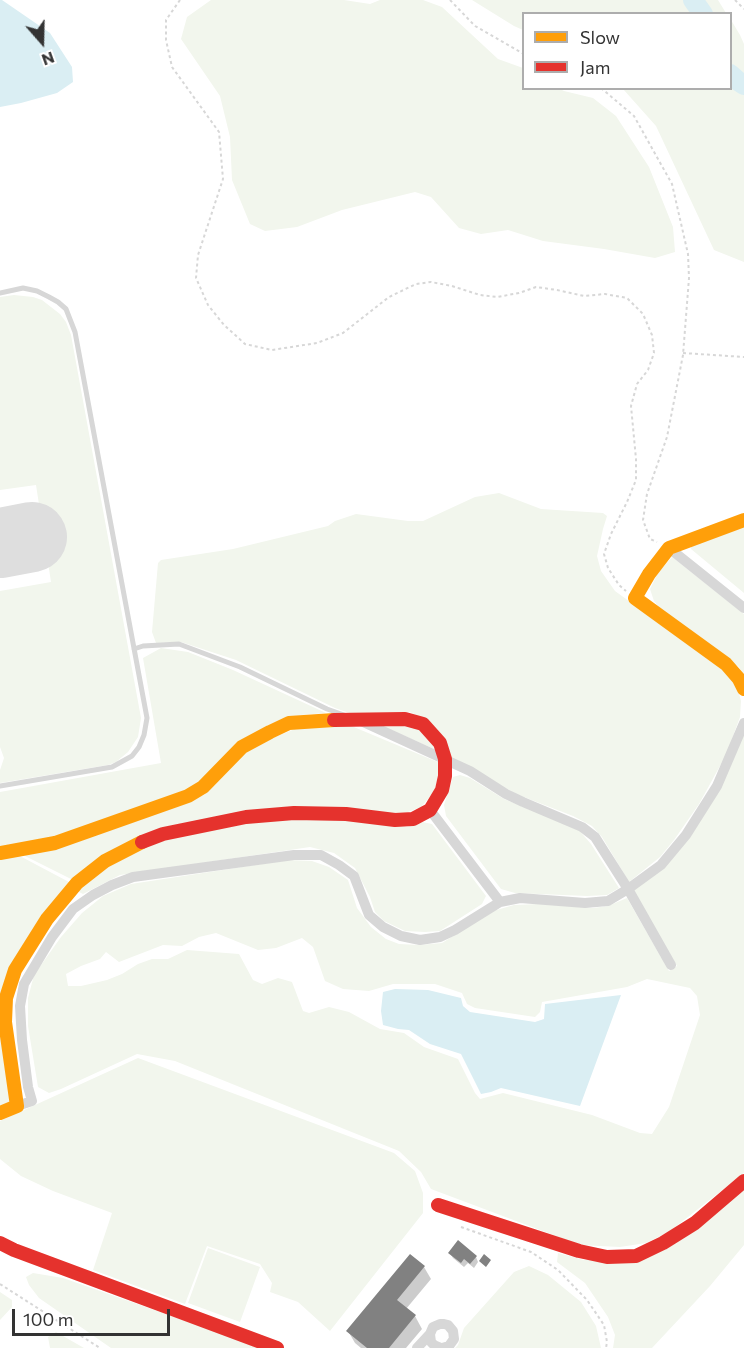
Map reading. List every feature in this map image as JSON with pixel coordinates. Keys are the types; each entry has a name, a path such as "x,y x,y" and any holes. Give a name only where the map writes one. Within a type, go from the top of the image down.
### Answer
{"street":[{"path":"744,520 669,548 649,574 635,598 726,663 740,679 744,689"},
{"path":"669,548 744,608"},
{"path":"357,719 470,771 514,798 582,827 595,837 628,889 671,965"},
{"path":"0,853 56,843 188,796 203,787 242,747 289,723 405,719 423,724 440,743 445,759 442,790 430,810 413,819 394,820 325,813 246,817 163,834 139,843 105,861 77,883 47,919 15,970 6,998 5,1022 17,1106"},
{"path":"0,1113 32,1101 28,1088 22,1040 20,1006 24,984 52,937 73,909 112,885 133,877 294,855 321,855 354,876 369,915 383,927 401,936 420,940 440,937 455,930 500,902 520,898 585,903 608,901 661,865 686,835 717,786 744,723"},
{"path":"430,810 500,902"},
{"path":"438,1205 579,1251 607,1257 636,1256 663,1244 695,1223 744,1181"},
{"path":"0,1243 14,1251 277,1348"},
{"path":"417,1348 430,1334 433,1327 440,1324 451,1328 454,1339 449,1346 441,1348 431,1342 430,1334"}],"lane":[{"path":"0,293 23,288 37,291 66,309 75,332 147,718 139,747 132,756 112,767 0,786"},
{"path":"134,649 143,646 178,644 240,667 327,709 357,719"}],"path":[{"path":"180,0 166,20 166,40 172,67 219,132 223,179 198,255 196,278 208,305 224,325 245,344 272,350 317,343 343,333 388,297 416,285 431,282 480,295 497,297 536,287 584,297 605,294 627,298 643,314 652,335 654,353 648,370 637,384 631,405 636,480 610,534 604,554 608,568 619,585 635,598"},
{"path":"450,0 475,26 522,53"},
{"path":"735,0 744,9"},
{"path":"603,90 634,116 672,184 688,254 689,278 683,353 668,437 646,494 643,520 650,539 669,548"},
{"path":"683,353 744,357"},
{"path":"460,1227 531,1252 558,1270 587,1300 604,1325 608,1342 606,1348"},
{"path":"0,1284 100,1348"}],"shaded area":[{"path":"0,0 50,33 72,67 73,82 57,93 0,107"},
{"path":"211,0 344,0 370,4 380,0 423,0 442,7 498,59 522,68 522,90 562,90 593,98 616,116 649,167 673,227 675,252 655,258 543,241 508,230 481,234 459,228 431,197 415,192 342,210 297,227 265,231 250,224 232,180 230,137 220,96 181,39 187,17"},
{"path":"472,0 718,0 725,12 522,12 522,30"},
{"path":"732,22 744,44 744,262 714,250 656,126 624,90 732,90"},
{"path":"14,295 42,300 60,314 71,335 141,718 138,737 128,752 116,762 0,783 0,770 4,758 0,747 0,591 51,582 36,485 0,490 0,297"},
{"path":"499,493 541,509 603,513 607,516 597,556 601,571 615,591 726,671 736,683 741,701 740,717 726,755 699,804 674,840 660,857 629,882 602,837 592,826 573,816 516,794 451,757 426,720 410,712 355,715 335,708 236,660 181,642 156,643 152,632 158,563 161,560 233,549 328,526 335,521 356,514 423,521 475,497"},
{"path":"744,527 744,593 691,549 691,544"},
{"path":"672,557 744,614 744,675 739,667 662,611 654,601 650,589 658,573"},
{"path":"161,648 188,652 326,713 301,715 189,790 55,838 0,848 0,792 161,763 143,658"},
{"path":"376,723 421,728 433,742 434,749"},
{"path":"349,725 440,763 435,791 421,807 400,815 210,819 71,879 23,855 204,795 251,747 302,726"},
{"path":"744,733 744,1173 670,1231 646,1243 620,1247 580,1245 431,1189 421,1172 399,1151 175,1061 137,1054 49,1093 38,1087 28,1026 28,998 34,975 61,937 82,913 103,896 131,884 288,860 312,861 329,867 348,880 357,908 371,927 386,939 399,944 419,945 442,943 493,911 514,905 539,904 593,908 608,906 627,898 669,971 677,966 633,890 660,871","holes":["216,933 258,950 276,948 302,938 313,947 325,981 343,989 369,991 393,984 435,984 462,993 467,1004 475,1008 535,1017 540,1012 542,1002 627,987 647,979 690,988 697,996 700,1015 669,1107 652,1134 640,1133 592,1115 503,1093 480,1099 458,1059 424,1047 404,1033 380,1029 349,1012 329,1007 309,1013 303,1011 292,982 278,978 262,984 253,980 239,954 187,950 168,959 152,959 107,980 81,986 68,986 66,974 100,959 106,952 119,962 163,945 182,946 199,937"]},
{"path":"460,775 470,778 504,799 578,829 591,844 619,888 607,895 587,896 515,893 501,889 446,816 444,805 453,777"},
{"path":"300,817 363,820 407,827 422,822 432,824 486,896 482,904 440,931 405,931 384,921 375,912 355,868 334,853 310,847 120,875 83,894 77,891 109,863 158,841 244,823"},
{"path":"18,855 69,882 0,1010 0,858"},
{"path":"395,989 428,990 461,998 463,1006 470,1012 535,1022 544,1019 545,1004 621,995 580,1106 501,1088 481,1094 461,1054 430,1044 409,1030 383,1025 381,1011 383,992"},
{"path":"0,1034 13,1103 0,1107"},
{"path":"138,1058 394,1153 415,1171 423,1193 423,1213 330,1331 298,1302 270,1292 272,1283 260,1264 207,1246 185,1304 93,1270 112,1213 53,1191 21,1176 0,1159 0,1121"},
{"path":"744,1190 744,1245 710,1286 652,1348 613,1348 615,1335 608,1317 585,1283 557,1262 558,1253 584,1260 641,1261"},
{"path":"208,1248 260,1267 240,1322 188,1303"},
{"path":"529,1266 548,1275 581,1302 596,1326 601,1348 455,1348 464,1328 514,1272"},
{"path":"33,1273 63,1278 263,1348 111,1348 39,1298 26,1277"},
{"path":"0,1292 12,1300 12,1307 0,1320"},
{"path":"56,1332 84,1348 50,1348 48,1337"}],"building":[{"path":"458,1240 477,1256 470,1264 464,1259 461,1263 448,1253"},
{"path":"410,1254 425,1266 397,1300 416,1315 389,1348 367,1348 346,1331"},
{"path":"484,1254 491,1260 486,1267 479,1261"}],"waterway":[{"path":"693,0 702,12"},
{"path":"732,76 744,85"}],"runway":[{"path":"0,543 32,537"}],"traffic: slow":[{"path":"744,520 669,548 649,574 635,598 726,664 744,689"},
{"path":"0,853 55,843 188,796 203,787 242,747 270,732 289,723 334,720"},
{"path":"0,1113 17,1106 5,1022 6,998 15,970 47,919 77,883 105,861 142,842"}],"traffic: jam":[{"path":"142,842 163,834 246,817 294,813 346,814 395,820 413,819 430,810 442,790 445,759 440,743 423,724 405,719 334,720"},
{"path":"438,1205 579,1251 607,1257 636,1256 663,1243 695,1223 744,1181"},
{"path":"0,1243 277,1348"}]}
